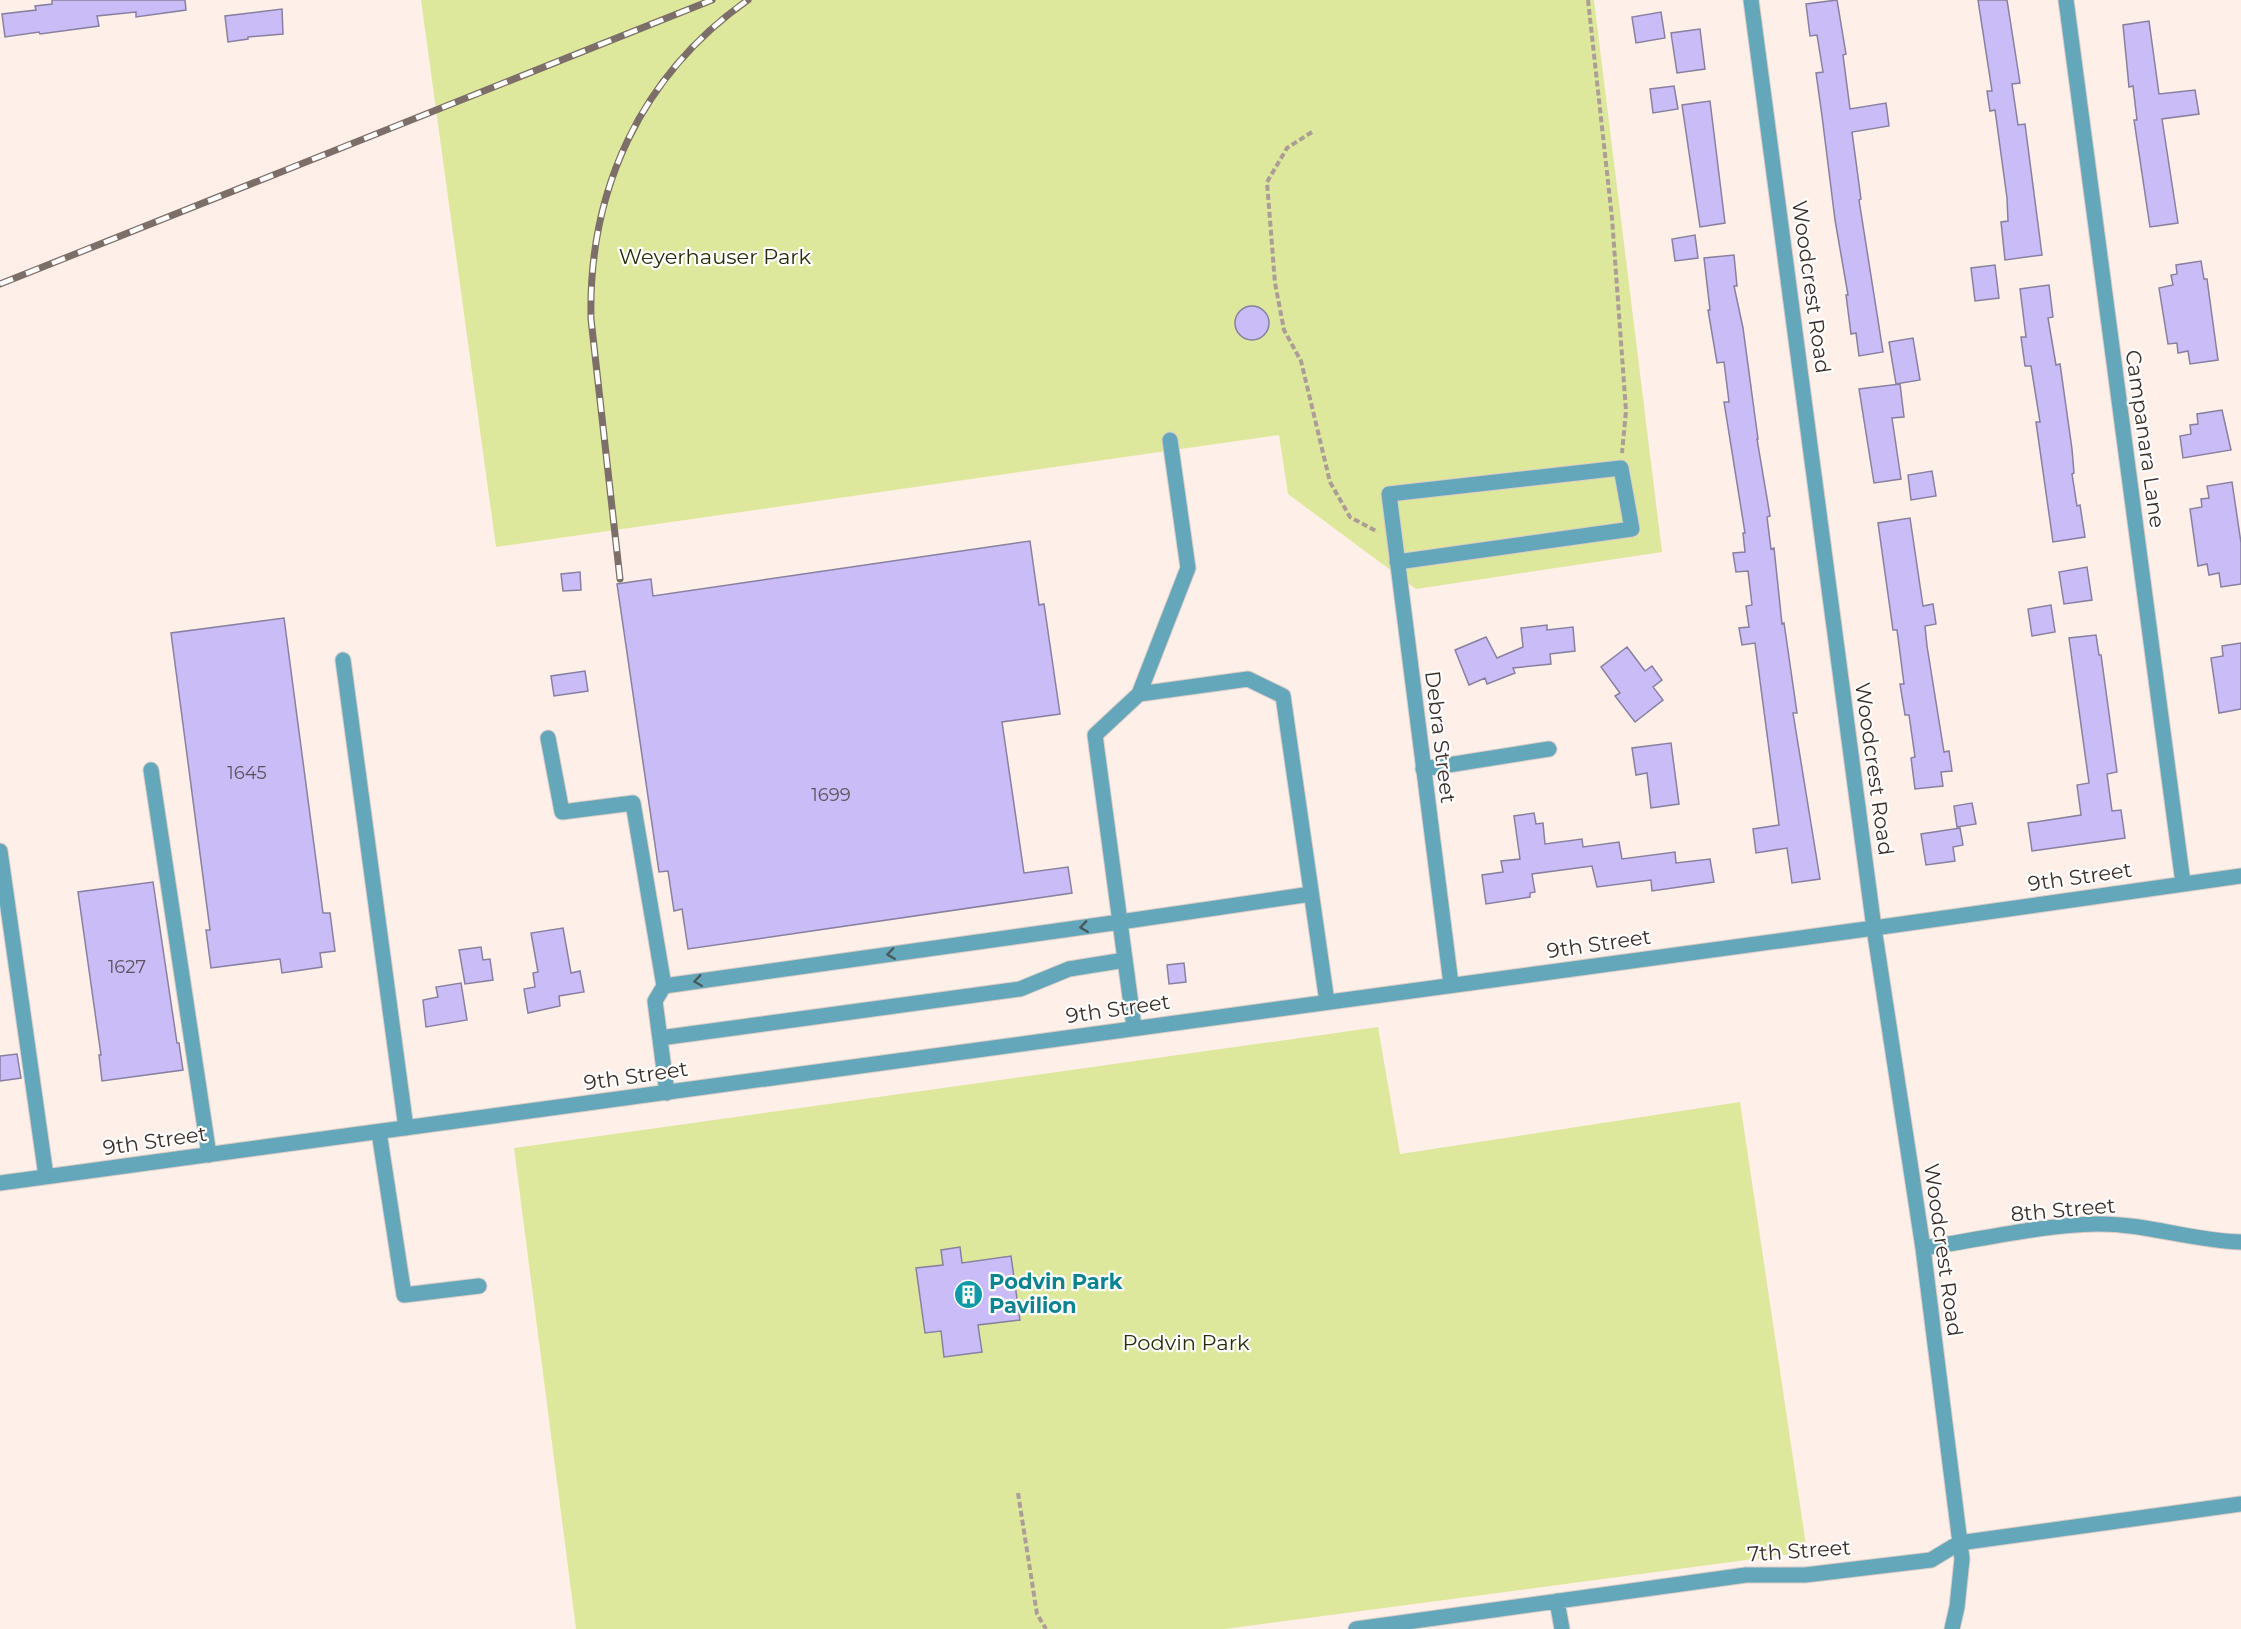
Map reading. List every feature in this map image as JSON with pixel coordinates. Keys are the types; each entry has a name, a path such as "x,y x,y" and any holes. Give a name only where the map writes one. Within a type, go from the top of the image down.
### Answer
{"street":[{"name":"Woodcrest Road","path":"1752,0 1874,928 1923,1248 1962,1559 1957,1607 1952,1629"},
{"name":"Campanara Lane","path":"2066,0 2183,883"},
{"path":"1134,1027 1095,735 1139,694 1188,568 1170,440"},
{"name":"Debra Street","path":"1451,984 1389,494 1621,468"},
{"path":"1397,562 1632,529 1621,468"},
{"path":"343,660 406,1128"},
{"path":"1139,694 1248,680 1283,696 1327,1002"},
{"path":"548,738 562,812 633,803 664,986 655,1001 667,1093"},
{"path":"1423,769 1550,749"},
{"path":"151,770 209,1155"},
{"path":"0,851 46,1176"},
{"name":"9th Street","path":"0,1183 2241,876"},
{"path":"664,986 1311,894"},
{"path":"660,1038 1020,989 1069,969 1125,960"},
{"path":"380,1132 404,1295 479,1286"},
{"name":"8th Street","path":"1923,1248 2059,1227 2096,1224 2133,1226 2187,1237 2241,1242"},
{"name":"7th Street","path":"1356,1629 1746,1575 1805,1575 1931,1560 1959,1543 2241,1504"},
{"path":"1557,1601 1562,1629"}],"path":[{"path":"1588,0 1612,218 1626,411 1621,468"},
{"path":"1312,132 1287,148 1267,182 1275,283 1284,330 1300,361 1330,482 1350,517 1394,541"},
{"path":"1018,1493 1037,1614 1046,1629"}],"green space":[{"name":"Weyerhauser Park","path":"421,0 1594,0 1662,552 1416,589 1288,494 1279,435 496,547"},
{"name":"Podvin Park","path":"1378,1027 1400,1154 1740,1102 1807,1552 1225,1629 576,1629 514,1148"}],"building":[{"path":"52,0 185,0 186,10 136,17 136,12 97,16 99,26 5,37 2,14 36,10 35,6 52,4"},
{"path":"1837,0 1846,54 1843,55 1850,109 1886,103 1889,126 1852,132 1861,199 1859,200 1883,352 1859,356 1856,333 1851,334 1846,295 1848,295 1835,220 1816,73 1823,72 1817,35 1810,36 1806,4"},
{"path":"1978,0 2007,0 2020,83 2012,84 2018,125 2025,124 2042,255 2005,260 2001,222 2008,221 2007,198 1995,110 1990,111 1987,91 1992,91"},
{"path":"282,9 283,34 248,37 248,39 228,42 225,16"},
{"path":"1661,12 1665,38 1636,43 1632,17"},
{"path":"2149,21 2159,94 2195,90 2199,114 2162,119 2178,223 2150,227 2134,120 2137,120 2133,86 2129,87 2123,25"},
{"path":"1700,29 1705,69 1677,73 1671,33"},
{"path":"1674,86 1678,109 1653,113 1650,89"},
{"path":"1710,101 1725,223 1700,227 1682,105"},
{"path":"1695,235 1698,258 1675,261 1672,239"},
{"path":"1734,255 1737,286 1734,286 1743,328 1757,439 1770,516 1767,517 1771,549 1774,548 1782,624 1784,623 1797,713 1793,713 1820,879 1792,883 1787,848 1756,853 1753,829 1779,825 1755,643 1742,645 1739,628 1749,627 1746,606 1752,605 1748,571 1736,572 1733,553 1745,552 1743,533 1745,533 1724,402 1729,402 1724,362 1717,363 1708,310 1710,310 1704,258"},
{"path":"2201,261 2204,279 2207,279 2218,360 2190,364 2188,351 2178,353 2177,343 2168,344 2159,288 2173,285 2171,275 2177,274 2176,265"},
{"path":"1995,265 1999,298 1975,301 1971,268"},
{"path":"2049,285 2053,317 2048,318 2056,365 2060,364 2072,449 2074,473 2072,474 2085,537 2053,542 2036,422 2040,422 2031,366 2025,366 2021,337 2026,337 2020,289"},
{"path":"1252,306 1264,311 1269,323 1264,335 1252,340 1240,335 1235,323 1240,311"},
{"path":"1913,338 1920,380 1896,384 1889,342"},
{"path":"1900,384 1904,417 1892,418 1901,479 1874,483 1859,389"},
{"path":"2222,410 2231,450 2183,458 2180,436 2191,434 2190,425 2198,424 2197,414"},
{"path":"1932,471 1936,496 1911,500 1908,475"},
{"path":"2232,482 2241,543 2241,584 2221,587 2219,573 2209,575 2207,564 2198,566 2190,509 2202,507 2201,499 2209,498 2207,486"},
{"path":"1910,518 1923,606 1933,604 1936,624 1925,626 1927,646 1944,752 1949,751 1952,771 1941,772 1943,786 1915,789 1911,758 1915,757 1909,715 1905,715 1900,684 1904,684 1897,630 1893,630 1878,523"},
{"path":"1030,541 1039,605 1044,604 1060,714 1002,722 1024,873 1068,867 1072,893 688,949 682,909 674,911 668,871 659,872 617,584 651,579 653,596"},
{"path":"2087,567 2092,600 2064,604 2059,572"},
{"path":"580,572 581,590 563,591 561,574"},
{"path":"2051,605 2055,632 2032,636 2028,609"},
{"path":"284,618 323,913 330,913 335,951 320,953 322,967 282,973 280,959 211,968 206,930 210,930 171,633"},
{"path":"1547,625 1547,630 1573,627 1575,651 1550,654 1551,664 1513,668 1515,673 1487,684 1485,678 1469,685 1455,650 1486,637 1497,658 1523,647 1521,628"},
{"path":"2096,635 2099,655 2101,655 2117,772 2107,774 2112,811 2121,810 2125,838 2032,851 2028,823 2081,815 2077,785 2089,783 2069,638"},
{"path":"2241,643 2241,709 2219,713 2211,658 2223,656 2222,646"},
{"path":"1627,647 1645,671 1652,666 1662,680 1653,687 1663,700 1635,722 1615,696 1620,693 1601,667"},
{"path":"585,671 588,691 554,696 551,676"},
{"path":"1671,743 1679,804 1651,808 1647,773 1636,775 1632,748"},
{"path":"1972,803 1976,824 1957,827 1954,806"},
{"path":"1534,813 1536,824 1543,823 1545,844 1582,839 1583,847 1619,842 1622,859 1675,852 1676,863 1710,859 1714,882 1652,891 1651,880 1597,887 1592,866 1532,874 1535,892 1530,893 1530,897 1486,904 1482,875 1503,872 1501,861 1520,859 1514,816"},
{"path":"1960,828 1963,845 1953,847 1955,861 1926,865 1921,834"},
{"path":"153,882 183,1070 102,1081 99,1055 101,1055 78,892"},
{"path":"563,928 571,973 580,971 584,992 559,996 560,1006 528,1013 524,989 535,987 533,973 538,972 531,933"},
{"path":"481,947 483,960 490,959 493,980 465,984 459,950"},
{"path":"1184,963 1186,982 1169,984 1167,965"},
{"path":"461,983 467,1020 426,1027 423,1000 438,997 436,987"},
{"path":"17,1054 21,1078 0,1081 0,1056"},
{"name":"Podvin Park Pavilion","path":"960,1247 962,1263 1011,1256 1020,1320 978,1325 982,1352 944,1357 941,1331 925,1333 916,1268 943,1265 941,1250"}],"railway":[{"path":"0,284 712,0"},
{"path":"620,579 591,319 592,271 599,225 611,181 628,139 651,100 678,63 710,30 748,0"}],"place":[{"name":"Podvin Park Pavilion","path":"968,1294"}]}
